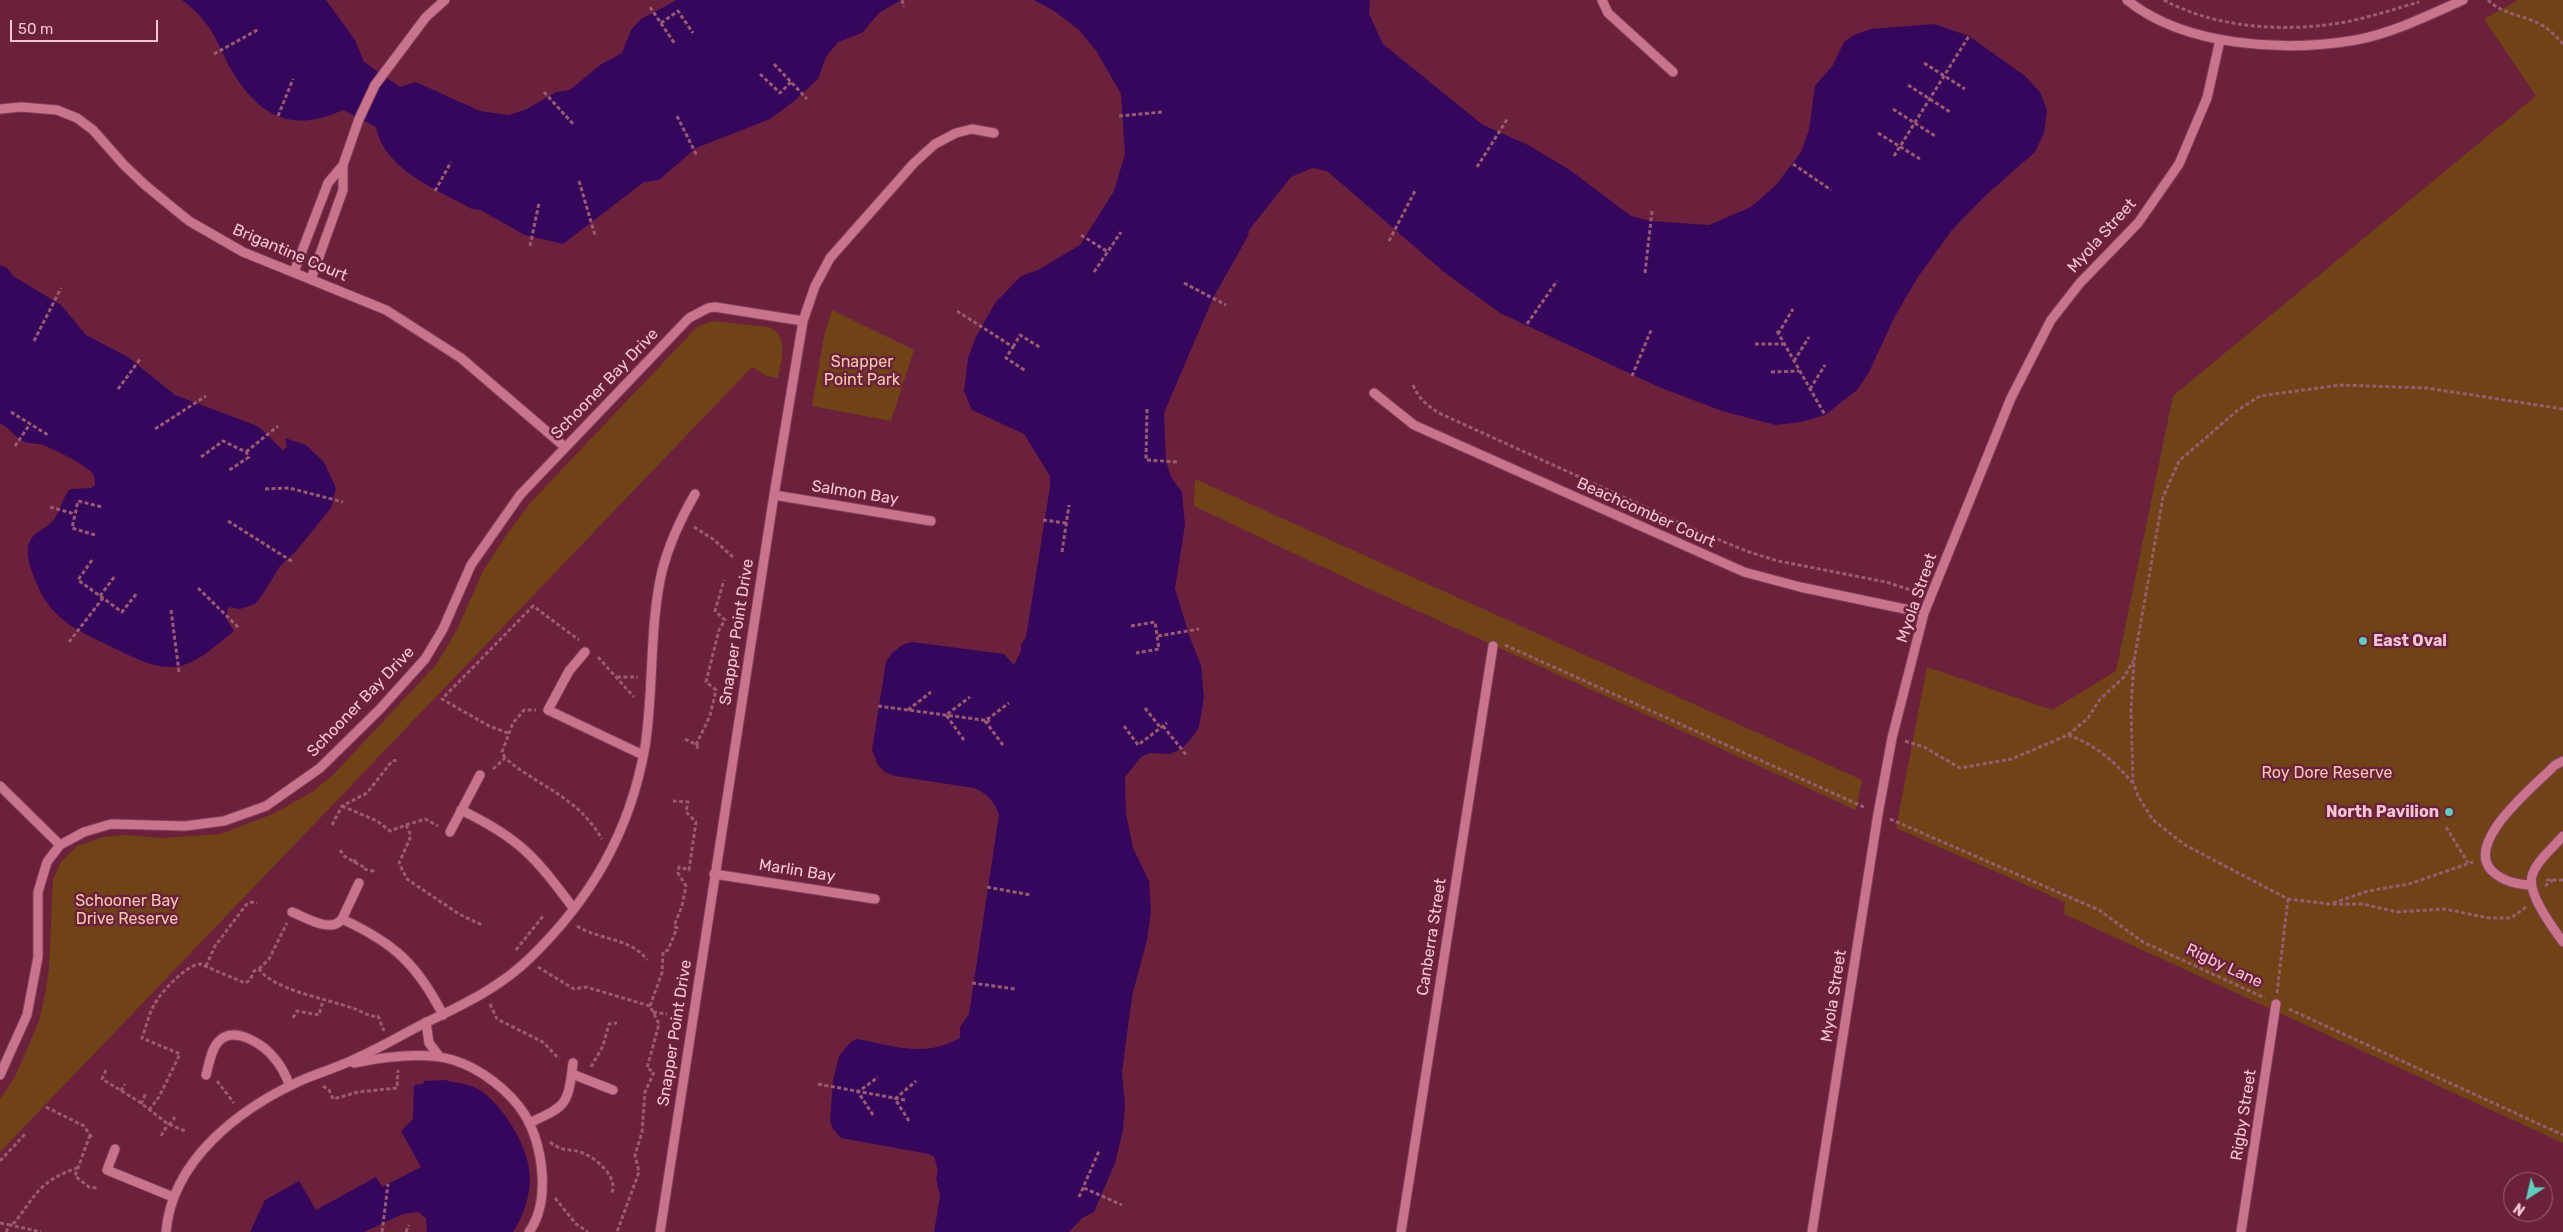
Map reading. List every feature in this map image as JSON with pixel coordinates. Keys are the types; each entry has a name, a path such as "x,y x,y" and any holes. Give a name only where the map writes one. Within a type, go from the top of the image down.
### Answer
{"street":[{"path":"310,279 343,190 343,165 359,119 382,73 426,17 446,0"},
{"path":"1602,0 1608,13 1673,72"},
{"path":"2127,0 2139,10 2169,24 2220,40 2278,46 2357,40 2424,18 2463,0"},
{"name":"Myola Street","path":"1812,1232 1878,814 1892,738 1924,613 2011,398 2046,329 2080,283 2138,223 2179,164 2207,98 2220,40"},
{"name":"Brigantine Court","path":"0,110 21,107 57,110 77,118 93,130 146,185 189,221 243,252 386,310 461,358 565,447"},
{"name":"Snapper Point Drive","path":"660,1232 714,874 803,321 815,286 830,258 914,163 935,144 956,133 972,129 994,133"},
{"path":"294,272 328,183 343,165"},
{"name":"Schooner Bay Drive","path":"0,1075 27,1015 38,957 38,892 47,862 60,846 84,832 111,824 184,826 224,821 266,806 320,768 380,709 425,659 440,634 467,574 486,542 520,495 694,314 715,307 803,321"},
{"name":"Beachcomber Court","path":"1374,393 1414,425 1744,572 1800,587 1924,613"},
{"path":"166,1232 168,1211 173,1197 200,1154 218,1134 242,1115 290,1086 334,1068 443,1015 485,992 528,960 574,909 611,854 634,793 643,755 660,585 666,557 681,519 695,494"},
{"name":"Salmon Bay","path":"774,495 931,521"},
{"name":"Canberra Street","path":"1401,1232 1493,646"},
{"path":"586,648 563,680 548,710 643,755"},
{"path":"2531,884 2508,882 2490,869 2485,859 2487,840 2495,828 2556,765 2563,761"},
{"path":"450,832 480,775"},
{"path":"0,786 60,846"},
{"path":"461,810 496,827 524,847 548,873 574,909"},
{"path":"2563,836 2534,870 2531,884 2544,914 2563,942"},
{"name":"Marlin Bay","path":"714,874 875,898"},
{"path":"292,912 328,926 337,924 342,919 359,883"},
{"path":"342,919 378,937 398,953 425,981 443,1015"},
{"name":"Rigby Street","path":"2241,1232 2276,1004"},
{"path":"426,1022 429,1043 439,1056"},
{"path":"206,1074 218,1042 226,1036 235,1034 253,1041 274,1057 290,1086"},
{"path":"334,1068 396,1058 439,1056 462,1063 486,1077 514,1102 530,1126 543,1183 538,1213 528,1232"},
{"path":"530,1126 563,1105 568,1095 573,1063"},
{"path":"572,1074 613,1090"},
{"path":"115,1149 107,1170 173,1197"}],"path":[{"path":"902,0 904,7"},
{"path":"2164,0 2212,19 2251,25 2289,27 2333,24 2427,0"},
{"path":"2488,0 2514,16 2537,22 2552,32 2563,44"},
{"path":"650,8 675,44"},
{"path":"661,23 678,11 693,33"},
{"path":"214,54 259,29"},
{"path":"1894,156 1969,36"},
{"path":"1924,63 1966,89"},
{"path":"774,64 807,99"},
{"path":"760,74 780,93 791,82"},
{"path":"278,116 293,79"},
{"path":"1908,85 1950,112"},
{"path":"544,92 574,125"},
{"path":"1893,109 1936,136"},
{"path":"1119,116 1162,112"},
{"path":"677,116 697,156"},
{"path":"1478,167 1508,118"},
{"path":"1878,133 1920,159"},
{"path":"435,191 451,162"},
{"path":"1794,164 1831,190"},
{"path":"579,180 594,235"},
{"path":"1389,241 1416,188"},
{"path":"530,246 539,202"},
{"path":"1645,273 1652,211"},
{"path":"1094,272 1121,232"},
{"path":"1081,235 1108,252"},
{"path":"1527,324 1557,281"},
{"path":"1184,283 1226,305"},
{"path":"34,340 61,288"},
{"path":"1793,309 1778,333 1824,415"},
{"path":"957,311 1013,347"},
{"path":"1632,376 1652,328"},
{"path":"1026,371 1006,358 1020,335 1041,348"},
{"path":"1794,361 1809,338"},
{"path":"1755,344 1784,344"},
{"path":"118,389 141,358"},
{"path":"1810,389 1825,365"},
{"path":"1771,372 1800,371"},
{"path":"1413,385 1418,396 1428,406 1441,414 1708,535 1778,561 1886,582 1911,590"},
{"path":"2554,879 2535,895 2526,908 2511,918 2489,918 2445,909 2397,912 2362,904 2329,904 2288,899 2185,845 2153,820 2138,796 2133,782 2131,710 2134,661 2163,497 2178,461 2238,410 2260,396 2340,385 2427,388 2563,409"},
{"path":"155,429 206,396"},
{"path":"1147,409 1146,460 1178,462"},
{"path":"11,412 48,435"},
{"path":"15,446 30,424"},
{"path":"246,452 278,426"},
{"path":"201,457 223,441 246,452 249,457 228,471"},
{"path":"265,489 289,488 343,502"},
{"path":"95,534 72,528 78,501 102,507"},
{"path":"1062,552 1069,505"},
{"path":"50,507 75,514"},
{"path":"681,519 713,539 734,558"},
{"path":"1043,520 1066,523"},
{"path":"228,521 293,562"},
{"path":"92,560 78,580 122,612 137,593"},
{"path":"69,642 115,576"},
{"path":"696,745 710,716 716,690 706,682 720,630 725,620 715,611 724,580"},
{"path":"198,588 240,628"},
{"path":"508,733 489,726 442,699 533,606 586,648"},
{"path":"171,610 179,672"},
{"path":"1131,626 1155,622 1158,636 1159,649 1136,654"},
{"path":"1158,636 1199,629"},
{"name":"Rigby Lane","path":"1493,646 1493,639 1878,814 2099,910 2143,942 2563,1135"},
{"path":"596,655 634,697"},
{"path":"1892,738 1924,747 1960,768 2012,760 2068,735 2088,718 2100,699 2124,677 2134,661"},
{"path":"616,677 651,677"},
{"path":"908,710 931,692"},
{"path":"946,715 970,697"},
{"path":"986,721 1009,703"},
{"path":"878,706 990,722"},
{"path":"1145,708 1187,756"},
{"path":"548,710 524,710 515,720 508,733 502,752 504,758 555,790 582,812 597,830 611,854"},
{"path":"946,715 964,740"},
{"path":"986,721 1003,746"},
{"path":"1124,726 1138,745 1167,723"},
{"path":"2068,735 2100,750 2116,763 2133,782"},
{"path":"685,739 696,745 698,750"},
{"path":"473,787 504,758"},
{"path":"332,826 342,806 352,803 367,793 392,761 398,760"},
{"path":"617,1232 639,1172 635,1155 642,1132 645,1092 654,1072 647,1068 659,1024 650,1006 662,973 663,952 668,950 677,928 674,926 682,906 686,886 678,873 679,867 689,870 696,822 686,812 688,802 673,801"},
{"path":"342,806 376,821 390,830 425,819 450,832"},
{"path":"406,825 411,836 399,863 406,879 459,914 482,925"},
{"path":"2446,827 2468,863"},
{"path":"340,850 340,853 365,868"},
{"path":"354,863 357,857"},
{"path":"2329,904 2368,891 2409,884 2468,863 2485,859"},
{"path":"987,887 1031,895"},
{"path":"2276,1004 2288,899"},
{"path":"206,966 216,946 246,904 251,902 258,903"},
{"path":"149,1110 159,1097 180,1054 142,1038 154,1004 169,986 193,965 206,966 245,983 250,980 254,971 259,969 269,959 292,912"},
{"path":"566,918 588,934 632,947 647,960"},
{"path":"516,950 528,960 574,989 586,987 650,1006"},
{"path":"259,969 268,979 305,995 354,1008 373,1017 378,1016 390,1041"},
{"path":"972,983 1015,989"},
{"path":"485,992 497,1018 543,1042 554,1052 560,1063"},
{"path":"293,1018 297,1011 301,1010 319,1015 323,1000"},
{"path":"653,1012 668,1014"},
{"path":"585,1078 603,1046 609,1024 617,1023"},
{"path":"320,1086 325,1086 333,1099 358,1092 397,1088 397,1071 400,1069 396,1058"},
{"path":"106,1070 102,1079 168,1124 185,1131"},
{"path":"206,1074 222,1086 242,1115"},
{"path":"858,1092 878,1077"},
{"path":"894,1099 916,1081"},
{"path":"121,1091 125,1084"},
{"path":"818,1084 905,1100"},
{"path":"858,1092 873,1115"},
{"path":"141,1104 146,1093"},
{"path":"894,1099 909,1121"},
{"path":"46,1107 84,1126 91,1137 75,1176 89,1187 96,1188"},
{"path":"161,1136 175,1117"},
{"path":"530,1126 561,1151 579,1151 593,1159 605,1170 612,1180 614,1188 611,1195"},
{"path":"0,1162 26,1133"},
{"path":"1079,1197 1099,1152"},
{"path":"6,1232 39,1188 62,1173 77,1168"},
{"path":"543,1183 572,1219 588,1232"},
{"path":"382,1232 388,1184"},
{"path":"1083,1188 1122,1205"},
{"path":"0,1223 41,1232"},
{"path":"406,1232 409,1225"}],"green space":[{"name":"Roy Dore Reserve","path":"2518,0 2563,0 2563,1143 2064,914 2065,902 1896,828 1927,667 2052,710 2116,671 2173,396 2536,96 2484,19"},
{"name":"Snapper Point Park","path":"832,310 914,350 891,421 812,406 824,336"},
{"name":"Schooner Bay Drive Reserve","path":"712,321 768,327 775,331 782,342 782,357 778,378 767,376 752,367 0,1152 0,1099 15,1077 39,1021 45,995 49,969 53,879 61,862 77,846 103,837 124,835 162,838 221,834 275,813 312,792 332,776 436,665 457,630 483,571 531,502 697,327"},
{"path":"1195,479 1862,780 1856,810 1365,587 1194,506"}],"shaded area":[{"path":"182,0 326,0 355,40 364,62 400,87 416,82 480,111 509,115 527,109 556,92 570,90 600,65 622,53 631,30 641,19 677,0 901,0 879,13 862,33 838,42 826,57 818,79 793,102 770,119 696,148 659,180 644,182 563,244 525,235 480,210 472,209 414,177 390,156 381,142 376,127 343,110 323,117 290,120 275,115 262,107 250,96 239,81 208,26 197,12"},
{"path":"1034,0 1370,0 1369,14 1383,44 1483,125 1528,145 1570,170 1631,216 1650,221 1709,225 1751,207 1776,185 1801,152 1809,130 1815,86 1833,65 1844,42 1854,35 1871,29 1934,24 1969,36 2025,76 2040,92 2047,110 2044,133 2035,152 1986,195 1952,230 1918,277 1895,316 1869,372 1857,390 1825,415 1801,422 1776,425 1722,411 1659,387 1500,313 1444,272 1327,171 1312,168 1291,177 1249,230 1248,236 1213,298 1164,413 1166,461 1171,477 1182,492 1185,525 1175,588 1190,638 1201,665 1204,697 1199,727 1191,739 1181,749 1170,754 1150,753 1141,757 1125,777 1126,813 1133,848 1149,881 1151,911 1147,940 1132,996 1122,1072 1125,1106 1123,1130 1115,1163 1094,1212 1082,1218 1069,1232 934,1232 940,1196 936,1179 938,1170 934,1157 929,1154 841,1138 833,1129 830,1121 833,1081 839,1056 850,1043 857,1039 909,1049 934,1048 960,1038 960,1027 969,1014 999,815 990,798 974,788 895,776 885,772 878,765 872,750 886,662 891,654 902,645 912,642 1004,654 1014,665 1026,637 1050,487 1050,476 1024,434 972,410 964,391 968,358 976,337 995,303 1021,276 1038,270 1080,245 1114,191 1125,154 1121,94 1097,52 1078,29 1054,11"},
{"path":"0,265 7,268 13,276 61,305 86,335 128,357 175,395 255,425 263,430 283,450 287,447 285,438 306,445 324,462 336,488 331,508 297,550 280,566 255,604 240,609 228,607 227,620 234,631 198,659 181,666 165,667 131,656 92,638 70,625 59,617 43,596 29,562 28,549 31,539 52,522 70,489 91,488 95,485 95,480 90,470 59,452 39,444 23,441 0,424"},
{"path":"445,1080 474,1087 488,1096 506,1117 521,1142 529,1169 530,1181 525,1208 513,1232 427,1232 426,1218 418,1212 403,1214 364,1232 250,1232 265,1200 299,1181 316,1210 376,1177 382,1187 421,1167 401,1131 413,1119 414,1085 423,1084 424,1081"}],"place":[{"name":"East Oval","path":"2363,641"},
{"name":"North Pavilion","path":"2449,812"}]}
